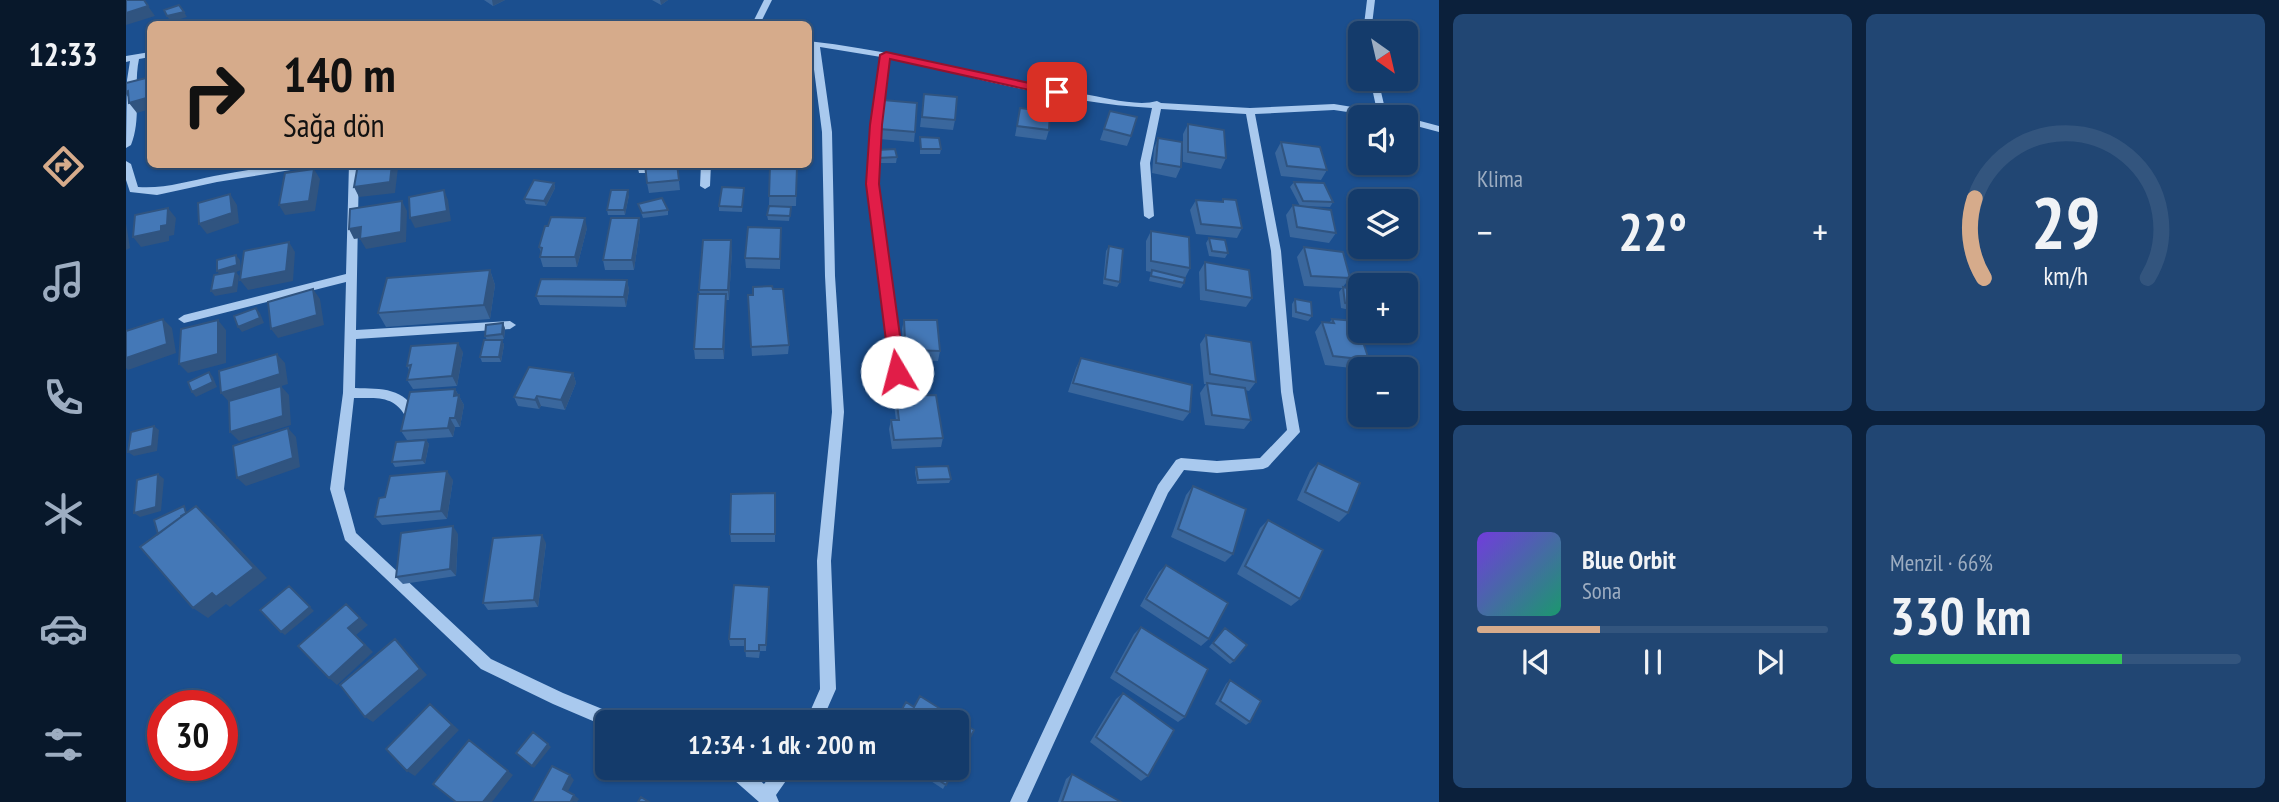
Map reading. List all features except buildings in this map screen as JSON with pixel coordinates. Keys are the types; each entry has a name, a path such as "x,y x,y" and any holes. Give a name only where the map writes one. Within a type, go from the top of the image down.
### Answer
{"street":[{"path":"758,21 768,0"},
{"path":"1368,21 1371,0"},
{"path":"819,710 828,689 824,561 838,412 830,276 827,132 812,43 886,55 1034,88 1126,104 1250,111 1348,109"},
{"path":"886,55 876,125 873,184 897,372"},
{"path":"126,145 131,136 130,58"},
{"path":"1149,216 1145,163 1157,104"},
{"path":"1018,802 1163,489 1181,464 1217,467 1263,463 1294,432 1287,392 1276,251 1250,111"},
{"path":"1418,123 1439,129"},
{"path":"126,164 134,190 157,192 284,168"},
{"path":"354,168 349,393 338,489 350,536 486,664 595,714"},
{"path":"705,186 706,168"},
{"path":"184,319 353,276"},
{"path":"349,335 510,326"},
{"path":"349,393 400,397 408,404 411,415"},
{"path":"747,780 768,799 780,780"}],"route":[{"path":"897,372 873,184 876,125 886,55 1057,92"}]}
